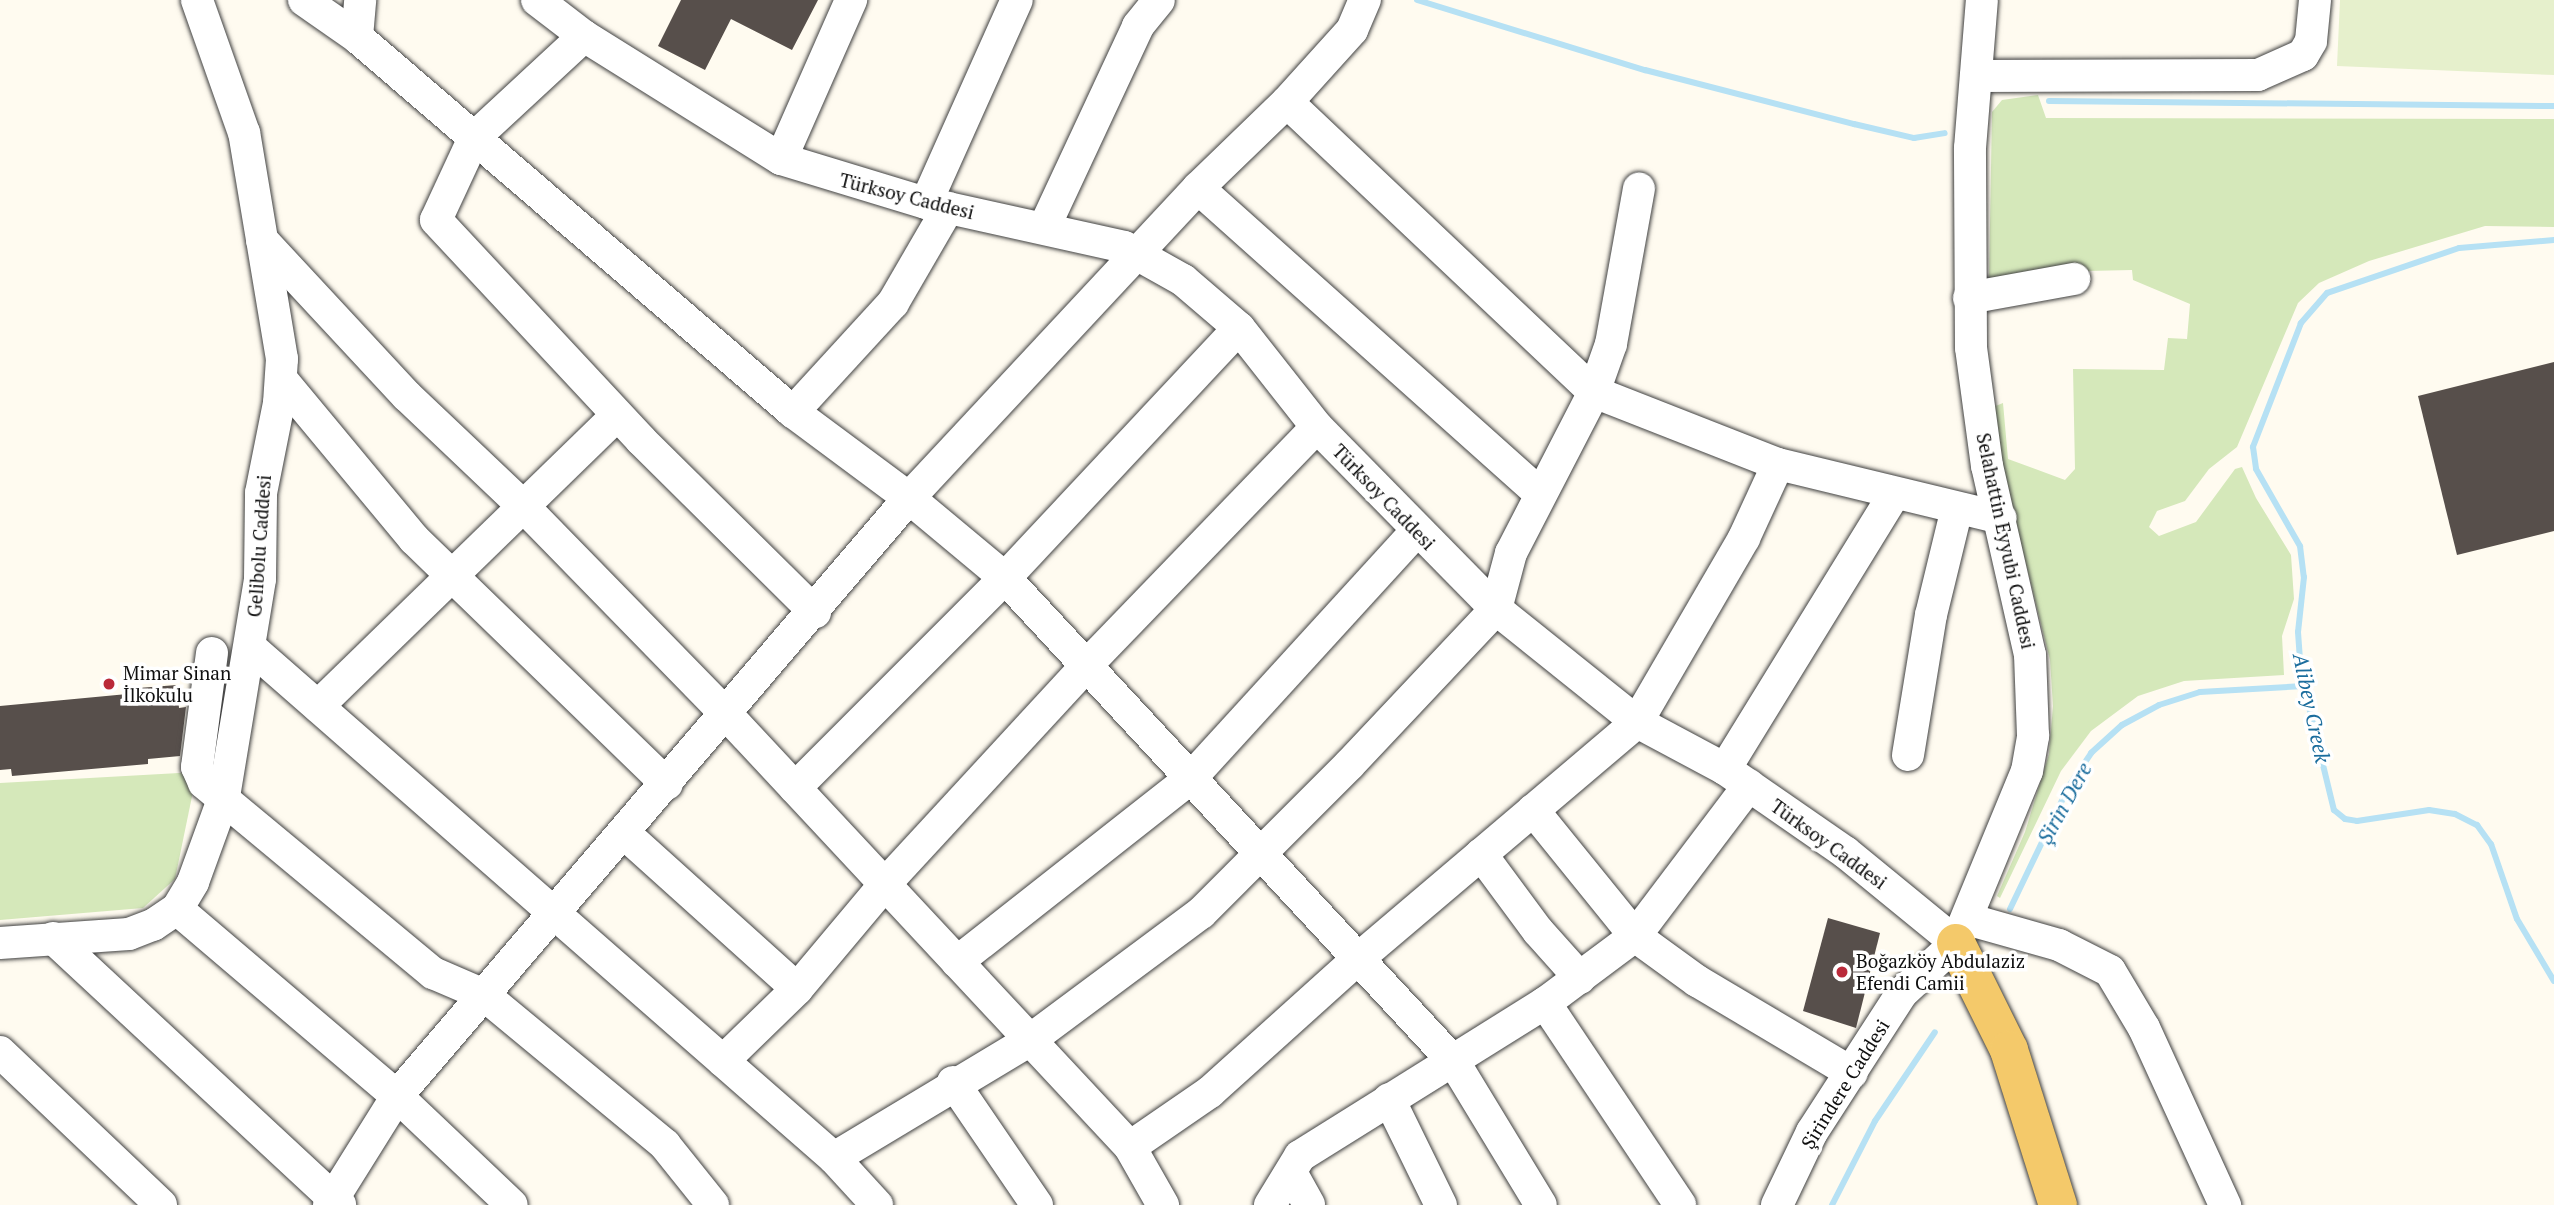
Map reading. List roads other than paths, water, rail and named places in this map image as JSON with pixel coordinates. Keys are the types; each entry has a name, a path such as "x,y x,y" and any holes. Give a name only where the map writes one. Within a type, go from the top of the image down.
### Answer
{"main road":[{"name":"Türksoy Caddesi","path":"1962,931 2009,1050 2058,1205"}],"street":[{"name":"Gelibolu Caddesi","path":"177,909 193,882 224,797 260,579 261,493 282,380 242,124 197,0"},
{"path":"304,0 357,37 793,412 909,498 1006,578 1084,668 1262,852 1454,1062 1541,1205"},
{"path":"357,37 360,0"},
{"name":"Türksoy Caddesi","path":"537,0 584,36 741,138 781,159 937,206 1044,228 1136,254 1183,280 1239,328 1317,427 1416,532 1496,609 1637,722 1737,777 1962,931"},
{"path":"781,159 851,0"},
{"path":"793,412 893,303 937,206 1017,0"},
{"path":"1044,228 1138,26 1159,0"},
{"path":"53,938 334,1203 397,1096 727,715 909,498 1198,188 1287,102 1352,30 1365,0"},
{"name":"Selahattin Eyyubi Caddesi","path":"1962,931 2027,771 2034,736 2030,655 2001,518 1987,466 1969,298 1976,76 1982,0"},
{"path":"1976,76 2258,75 2303,55 2311,41 2315,0"},
{"path":"584,36 474,138 436,220 617,415 815,612"},
{"path":"1287,102 1594,392 1778,464 2001,518"},
{"path":"1198,188 1539,494"},
{"path":"834,1158 953,1082 1030,1040 1200,913 1496,609 1511,553 1539,494 1594,392 1611,344 1639,189"},
{"path":"262,240 407,396 523,506 727,715 885,884 1130,1147 1163,1205"},
{"path":"1969,298 2074,279"},
{"path":"795,788 1006,578 1239,328"},
{"path":"282,380 414,539 667,784"},
{"path":"318,706 617,415"},
{"path":"723,1061 797,989 885,884 1084,668 1317,427"},
{"path":"1130,1147 1210,1092 1359,958 1637,722 1744,538 1778,464"},
{"path":"1270,1205 1292,1174 1300,1156 1545,1003 1635,936 1737,777 1895,493"},
{"path":"1908,755 1931,615 1957,508"},
{"path":"957,962 1191,778 1416,532"},
{"path":"250,646 834,1158 877,1205"},
{"path":"212,653 197,767 204,783 433,973 484,995 664,1145 713,1205"},
{"path":"1533,810 1635,936 1697,981 1852,1073"},
{"path":"624,833 797,989"},
{"path":"1481,854 1538,931 1580,978"},
{"path":"0,943 129,934 177,909 397,1096 512,1205"},
{"path":"1962,931 2059,945 2109,971 2144,1028 2225,1205"},
{"name":"Şirindere Caddesi","path":"1777,1205 1812,1132 1902,993 1962,931"},
{"path":"1545,1003 1680,1205"},
{"path":"0,1052 161,1205"},
{"path":"953,1082 1037,1205"},
{"path":"1390,1099 1441,1205"},
{"path":"1292,1174 1309,1205"}],"waterway":[{"path":"1417,0 1645,70 1854,124 1914,138 1945,133"},
{"path":"2049,101 2554,106"},
{"name":"Alibey Creek","path":"2554,240 2459,248 2327,293 2301,323 2253,447 2256,469 2300,546 2304,577 2298,632 2301,674 2334,810 2345,819 2357,821 2429,810 2455,814 2477,825 2491,844 2517,919 2554,981"},
{"name":"Şirin Dere","path":"2010,909 2069,786 2091,753 2122,725 2159,705 2200,692 2304,686"},
{"name":"Şirin Dere","path":"1832,1205 1875,1121 1935,1032"}],"place":[{"name":"Mimar Sinan İlkokulu","path":"109,684"},
{"name":"Boğazköy Abdulaziz Efendi Camii","path":"1842,972"}]}
